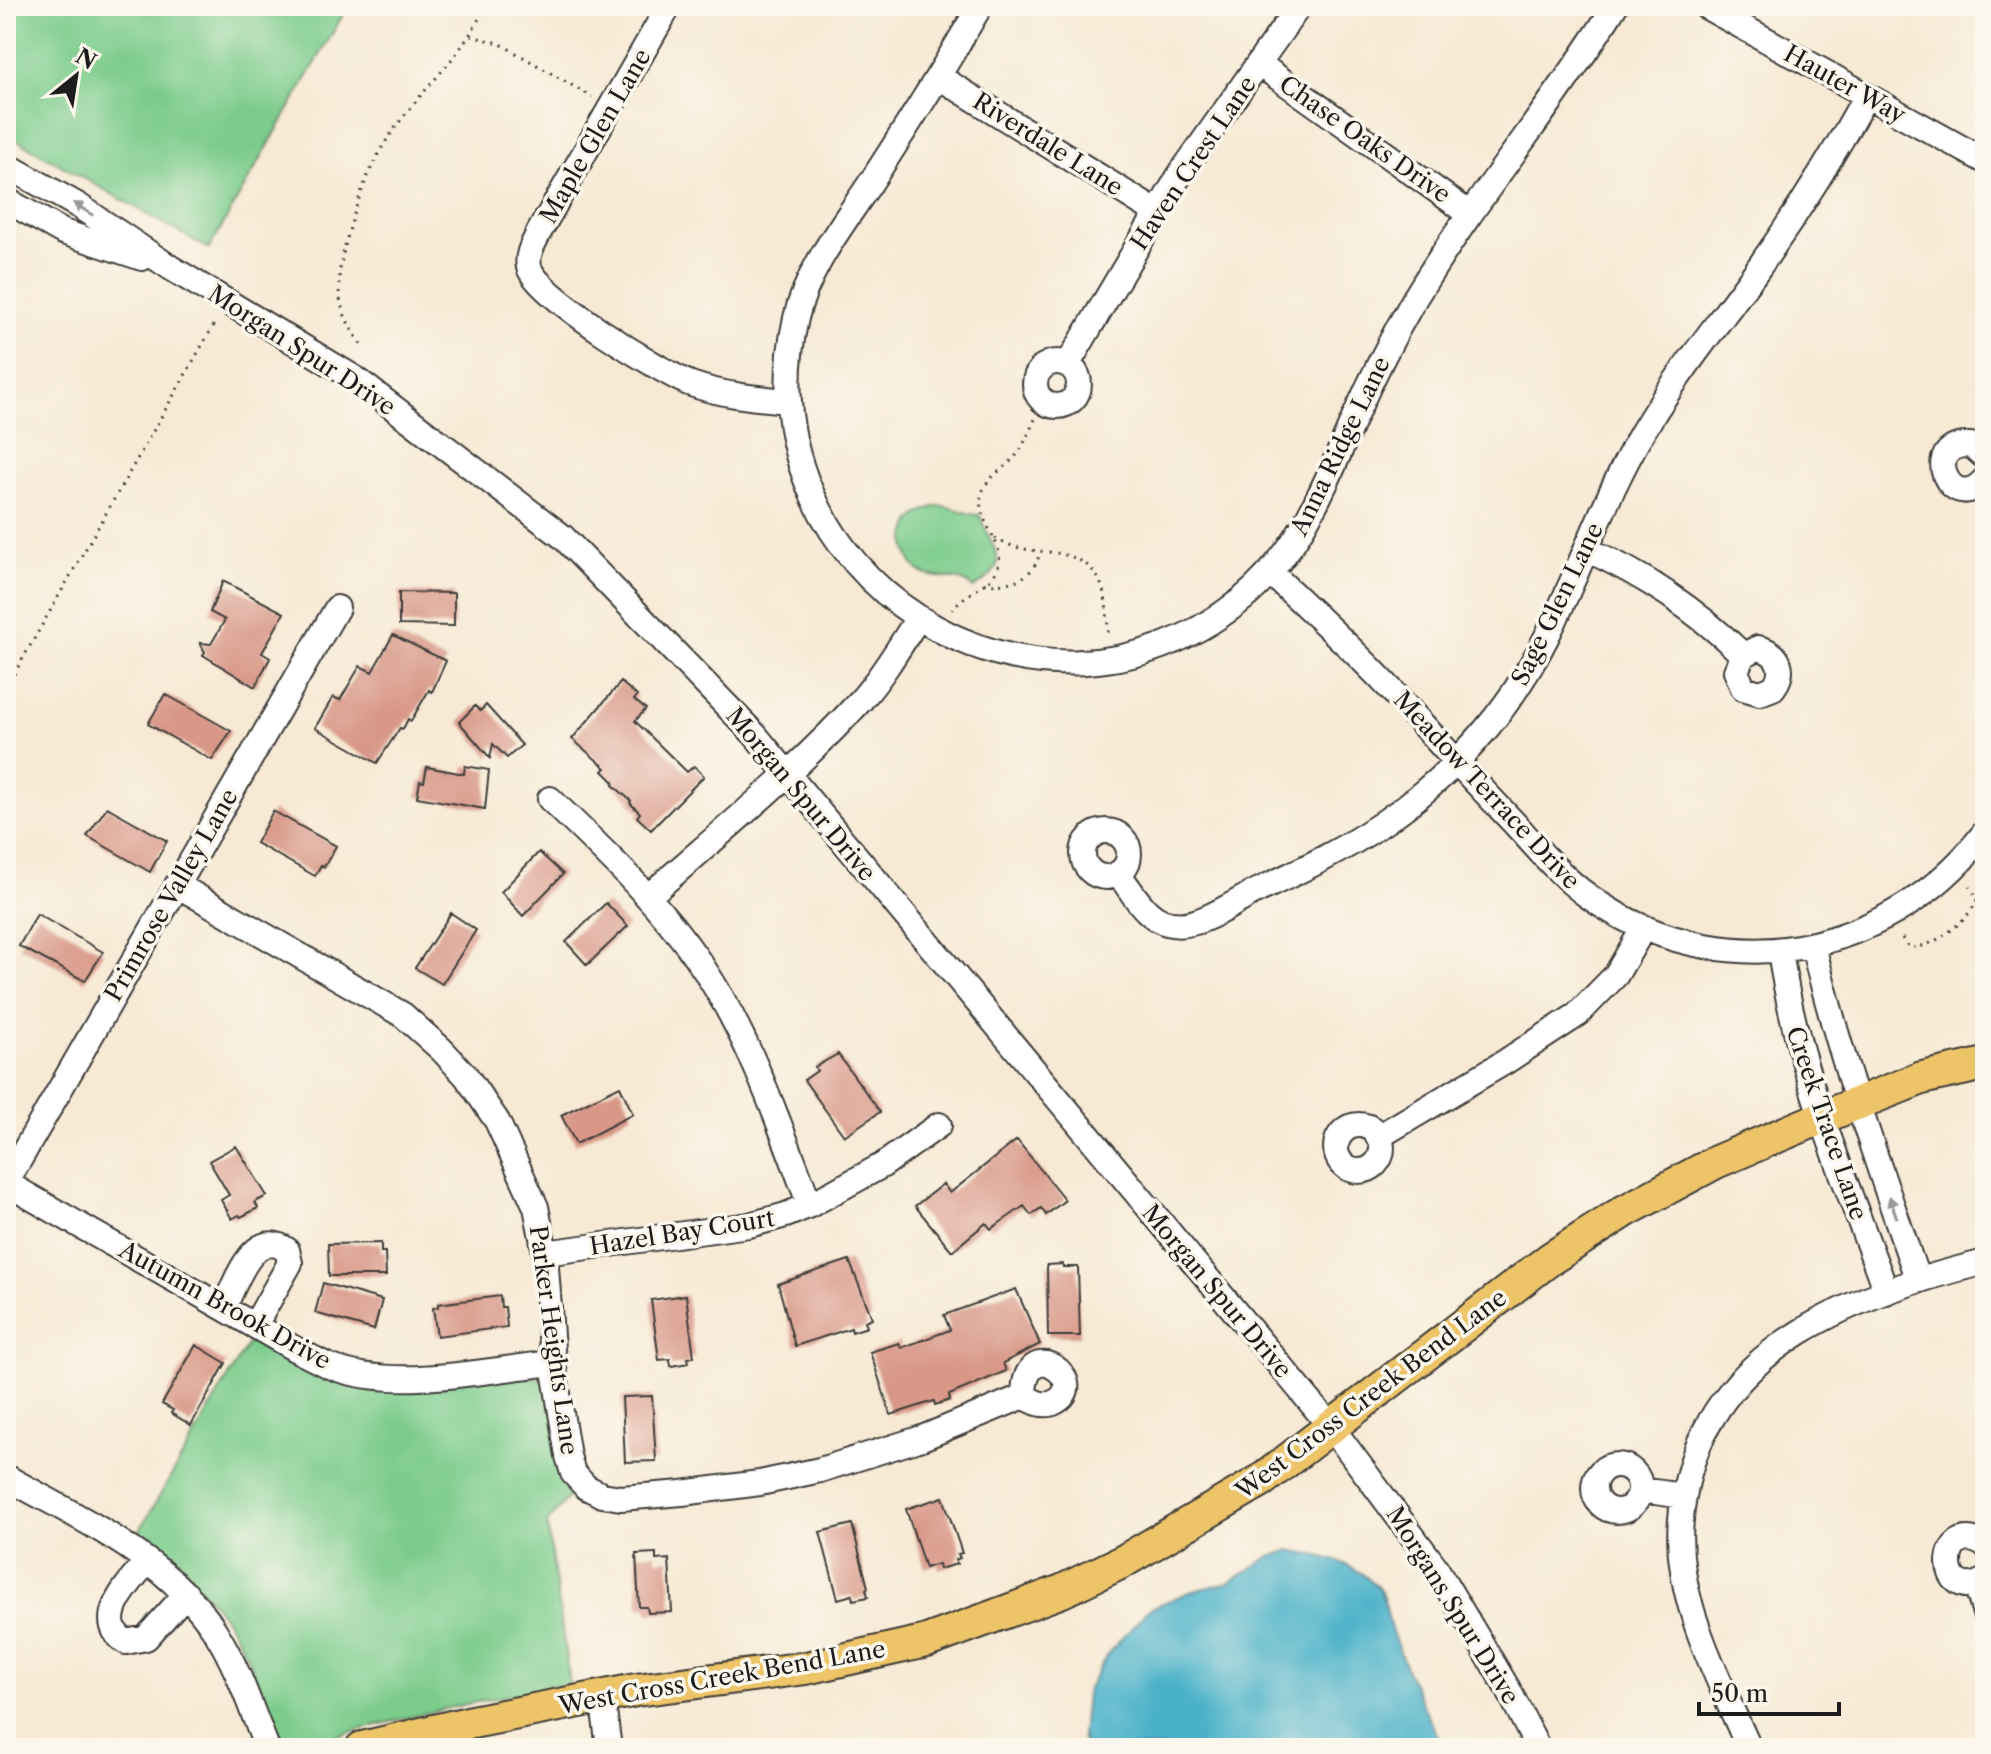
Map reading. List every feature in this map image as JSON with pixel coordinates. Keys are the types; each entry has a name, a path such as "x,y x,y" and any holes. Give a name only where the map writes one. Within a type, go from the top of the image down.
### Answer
{"main road":[{"name":"West Cross Creek Bend Lane","path":"362,1748 602,1696 806,1668 942,1636 1062,1591 1124,1561 1262,1480 1550,1259 1625,1211 1716,1162 1823,1117 1922,1078 1985,1064"}],"street":[{"name":"Maple Glen Lane","path":"669,6 539,232 529,253 529,268 545,289 642,359 676,378 728,394 787,401"},
{"name":"Anna Ridge Lane","path":"980,6 939,77 826,251 809,283 796,317 787,401 801,467 822,515 865,576 918,618 969,643 1013,656 1052,662 1099,661 1134,654 1182,638 1226,611 1271,573 1313,512 1394,334 1433,268 1564,86 1615,6"},
{"name":"Haven Crest Lane","path":"1068,364 1156,212 1299,6"},
{"name":"Hauter Way","path":"1705,6 1985,161"},
{"name":"Chase Oaks Drive","path":"1259,64 1470,214"},
{"name":"Riverdale Lane","path":"939,77 1156,212"},
{"name":"Sage Glen Lane","path":"1118,873 1142,906 1156,918 1174,925 1199,922 1380,825 1456,762 1499,712 1533,662 1622,470 1649,421 1787,227 1866,96"},
{"name":"Morgan Spur Drive","path":"6,165 79,206 171,268 356,379 563,537 788,773 1332,1428"},
{"name":"Morgan Spur Drive","path":"6,200 63,232 171,268"},
{"path":"1985,457 1975,447 1961,445 1949,451 1943,469 1948,482 1961,490 1975,488 1985,479"},
{"path":"1586,549 1636,572 1678,598 1743,655"},
{"name":"Meadow Terrace Drive","path":"1271,573 1379,676 1572,883 1606,908 1670,937 1711,947 1780,950 1813,945 1880,921 1905,908 1943,879 1985,832"},
{"name":"Primrose Valley Lane","path":"6,1183 337,608"},
{"path":"649,896 788,773 863,697 918,618"},
{"path":"550,799 649,896 704,968 737,1027 810,1205"},
{"name":"Parker Heights Lane","path":"177,885 403,1015 466,1076 497,1121 536,1207 545,1253 553,1363 568,1456 573,1473 586,1487 602,1495 621,1498 775,1480 820,1470 922,1438 1024,1396"},
{"path":"1378,1137 1505,1062 1577,1015 1616,975 1644,927"},
{"name":"Creek Trace Lane","path":"1813,945 1830,1017 1918,1281"},
{"name":"Creek Trace Lane","path":"1780,950 1794,1028 1886,1292"},
{"name":"Hazel Bay Court","path":"545,1253 749,1225 810,1205 883,1165 939,1125"},
{"name":"Autumn Brook Drive","path":"6,1183 332,1367 377,1376 418,1378 553,1363"},
{"path":"224,1307 255,1250 266,1242 277,1243 287,1250 290,1263 255,1325"},
{"path":"1749,1748 1687,1591 1680,1531 1684,1496 1695,1452 1704,1432 1728,1394 1757,1362 1807,1328 1886,1292 1985,1262"},
{"name":"Morgans Spur Drive","path":"1332,1428 1434,1565 1508,1689 1538,1748"},
{"path":"6,1477 147,1561 186,1594 215,1631 235,1668 267,1748"},
{"path":"1640,1490 1684,1496"},
{"path":"1985,1545 1975,1540 1965,1540 1952,1548 1948,1557 1948,1567 1953,1576 1966,1585 1980,1582 1985,1613"},
{"path":"147,1561 115,1603 111,1616 112,1627 118,1637 126,1642 146,1638 186,1594"},
{"path":"602,1696 609,1748"}],"path":[{"path":"361,344 344,317 338,293 339,268 359,195 386,140 469,36 485,6"},
{"path":"469,36 499,43 592,97"},
{"path":"6,688 215,323"},
{"path":"946,620 961,599 995,573 1000,558 982,515 980,502 990,479 1016,456 1035,419"},
{"path":"992,536 1020,549 1072,557 1095,572 1106,599 1108,635"},
{"path":"984,584 1019,581 1032,571 1041,552"},
{"path":"1902,938 1909,947 1920,948 1954,927 1975,907 1977,898 1970,887"}],"green space":[{"path":"6,6 348,6 209,249 6,134"},
{"path":"938,506 980,515 994,546 997,563 994,571 973,588 956,579 928,575 912,564 906,547 908,528 917,515"},
{"path":"252,1336 305,1364 535,1377 546,1382 574,1490 547,1523 570,1684 434,1711 301,1747 288,1746 278,1739 248,1658 224,1617 176,1565 136,1537"}],"water":[{"path":"1289,1550 1325,1557 1348,1566 1378,1588 1403,1659 1444,1748 1085,1748 1082,1735 1086,1692 1108,1653 1149,1609 1189,1592 1230,1582 1266,1559"}],"building":[{"path":"223,581 284,613 262,653 270,658 255,687 203,655 205,652 200,643 211,644 225,620 210,612"},
{"path":"399,592 454,593 454,626 399,625"},
{"path":"393,635 446,661 432,692 429,690 411,721 408,719 403,729 400,728 377,763 315,728 333,697 340,700 360,666 372,672"},
{"path":"621,682 637,696 634,700 646,709 635,721 687,772 694,766 704,776 651,830 637,817 640,813 631,801 613,785 614,782 603,771 606,768 572,739"},
{"path":"165,694 231,731 212,760 148,724"},
{"path":"486,705 522,745 507,758 493,744 490,758 459,722 475,706 480,711"},
{"path":"465,766 489,770 485,809 417,797 427,767 464,774"},
{"path":"107,807 167,841 150,872 87,836"},
{"path":"273,811 336,846 315,876 256,843"},
{"path":"539,852 563,874 523,916 501,892"},
{"path":"606,903 628,926 587,965 566,942"},
{"path":"451,913 476,930 442,984 415,968"},
{"path":"37,914 103,952 85,981 19,946"},
{"path":"838,1054 880,1112 844,1136 804,1080 817,1071 815,1067"},
{"path":"620,1086 633,1114 576,1144 561,1115"},
{"path":"1017,1140 1065,1200 1046,1215 1041,1208 1031,1215 1024,1206 991,1229 986,1223 952,1251 915,1206 943,1184 950,1193"},
{"path":"236,1146 267,1196 255,1202 258,1208 232,1219 221,1200 229,1195 209,1161"},
{"path":"381,1243 381,1252 385,1252 386,1276 329,1276 328,1244"},
{"path":"849,1260 872,1318 865,1321 867,1327 852,1332 851,1328 795,1346 778,1284"},
{"path":"1063,1264 1063,1267 1078,1267 1080,1336 1048,1336 1047,1265"},
{"path":"323,1283 382,1300 374,1330 315,1313"},
{"path":"1016,1289 1040,1344 1003,1363 1006,1371 949,1395 950,1400 935,1405 934,1401 891,1415 870,1352 899,1343 901,1348 950,1330 944,1315"},
{"path":"686,1295 694,1357 688,1358 689,1363 671,1366 670,1359 659,1360 651,1300"},
{"path":"500,1296 501,1307 505,1307 507,1327 437,1336 433,1308 438,1304"},
{"path":"196,1345 226,1363 191,1425 162,1404"},
{"path":"652,1396 656,1461 625,1462 622,1397"},
{"path":"943,1497 962,1553 955,1560 957,1564 939,1569 938,1564 925,1568 906,1509"},
{"path":"852,1524 868,1597 853,1600 852,1595 838,1599 820,1532"},
{"path":"656,1553 656,1560 669,1559 672,1612 648,1613 647,1607 639,1607 636,1554"}]}
